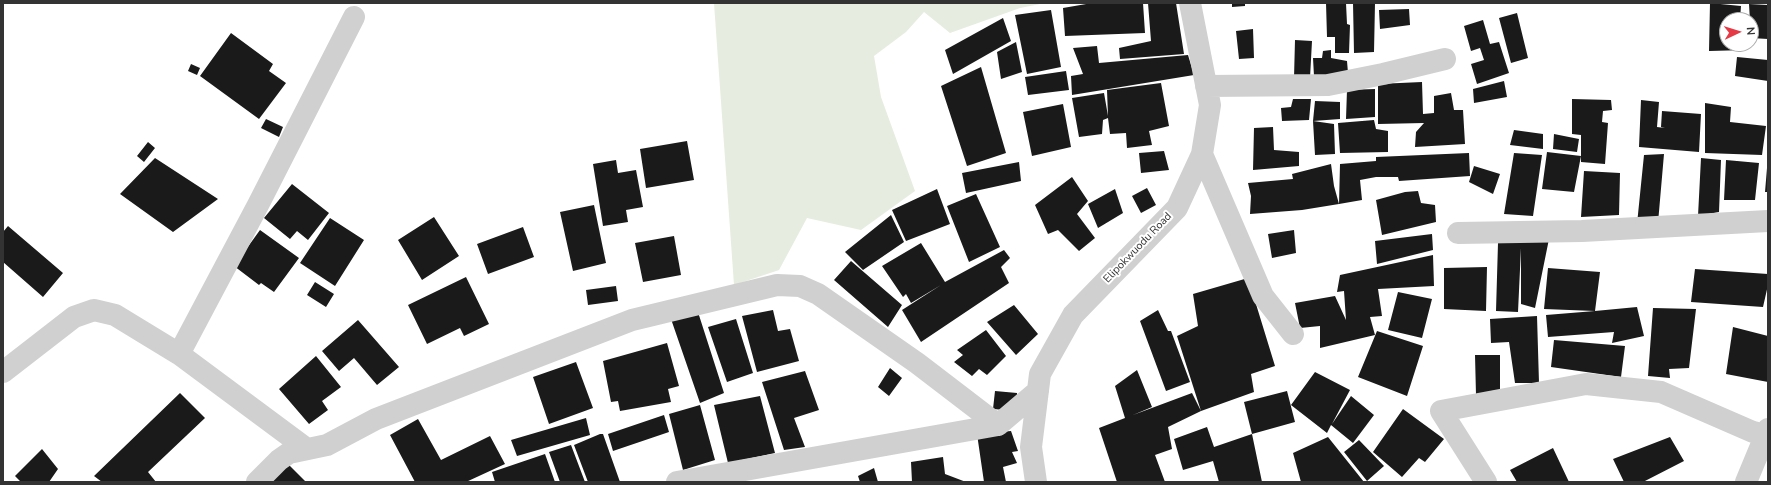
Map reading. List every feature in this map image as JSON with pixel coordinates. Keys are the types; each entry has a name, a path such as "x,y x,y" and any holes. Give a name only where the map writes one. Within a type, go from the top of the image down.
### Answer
{"street":[{"name":"Elipokwuodu Road","path":"1036,482 1031,447 1040,374 1073,315 1177,208 1202,154 1210,105 1190,3"},
{"path":"179,354 258,206 354,17"},
{"path":"1206,86 1328,85 1445,59"},
{"path":"1202,154 1263,296 1293,334"},
{"path":"1458,233 1582,231 1768,221"},
{"path":"257,482 279,460 290,453 327,445 376,419 632,320 777,286 800,286 818,294 917,363 998,425"},
{"path":"3,372 74,317 94,310 115,316 179,354 308,449"},
{"path":"1486,482 1440,411 1586,384 1662,392 1753,432 1767,432 1746,482"},
{"path":"678,482 998,425 1038,391"}],"shaded area":[{"path":"714,3 1045,3 1020,8 950,33 924,12 906,32 874,56 881,97 915,191 861,230 807,218 779,270 734,285"}],"building":[{"path":"1092,3 1143,3 1145,33 1065,36 1063,8"},
{"path":"1148,3 1176,3 1184,54 1120,59 1119,48 1151,41"},
{"path":"1232,3 1245,3 1245,6 1232,7"},
{"path":"1326,3 1346,3 1347,24 1350,25 1349,53 1335,53 1335,37 1327,37"},
{"path":"1353,3 1375,3 1374,52 1354,53"},
{"path":"1710,3 1741,6 1741,12 1719,12 1719,51 1709,51"},
{"path":"1749,4 1768,5 1768,39 1759,38 1759,12 1749,12"},
{"path":"1409,9 1410,25 1380,29 1379,10"},
{"path":"1051,10 1061,67 1027,74 1015,15"},
{"path":"1517,13 1528,58 1511,63 1499,18"},
{"path":"1003,18 1011,41 953,74 945,50"},
{"path":"1483,20 1490,44 1499,42 1509,73 1477,84 1471,64 1484,60 1480,48 1471,51 1464,26"},
{"path":"1253,29 1254,58 1239,59 1236,31"},
{"path":"231,33 273,64 269,71 286,83 259,119 200,76"},
{"path":"1295,40 1312,41 1310,78 1294,78"},
{"path":"1016,42 1022,72 1001,79 997,52"},
{"path":"1097,46 1099,63 1188,55 1194,75 1072,95 1071,76 1083,74 1073,48"},
{"path":"1331,50 1331,58 1347,61 1348,73 1314,76 1313,58 1322,58 1323,51"},
{"path":"1737,57 1768,60 1768,81 1735,76"},
{"path":"191,64 200,68 197,75 188,71"},
{"path":"981,67 1006,153 967,166 941,86"},
{"path":"1066,71 1069,90 1028,95 1025,77"},
{"path":"1504,81 1507,97 1474,103 1473,89"},
{"path":"1422,82 1423,114 1434,113 1434,96 1451,93 1454,110 1463,110 1465,144 1415,147 1416,132 1424,123 1378,124 1378,84"},
{"path":"1161,83 1169,126 1149,131 1152,145 1127,148 1126,133 1110,134 1108,118 1103,120 1102,134 1079,137 1072,98 1104,93 1108,116 1107,90"},
{"path":"1375,89 1375,117 1346,119 1347,90"},
{"path":"1293,99 1311,99 1309,120 1282,121 1281,108 1291,107"},
{"path":"1572,99 1611,100 1612,110 1603,111 1602,122 1608,123 1605,164 1581,162 1581,135 1572,134"},
{"path":"1641,100 1659,102 1657,127 1665,128 1661,127 1662,111 1701,114 1699,152 1639,147"},
{"path":"1315,101 1340,102 1340,119 1313,121"},
{"path":"1705,103 1731,107 1730,122 1766,126 1762,155 1705,153"},
{"path":"1063,104 1071,147 1032,156 1023,112"},
{"path":"266,119 283,127 279,137 261,128"},
{"path":"1374,120 1376,129 1388,131 1388,152 1340,153 1338,123"},
{"path":"1313,121 1334,124 1335,154 1315,155"},
{"path":"1273,127 1274,150 1299,152 1299,166 1253,170 1254,128"},
{"path":"1514,130 1543,134 1543,149 1510,145"},
{"path":"1554,134 1579,139 1577,152 1553,149"},
{"path":"687,141 694,180 646,188 640,149"},
{"path":"148,142 155,148 144,162 137,156"},
{"path":"1164,151 1169,170 1141,173 1139,153"},
{"path":"1547,152 1581,156 1574,192 1542,189"},
{"path":"1469,153 1470,176 1399,181 1398,177 1376,177 1360,180 1362,200 1339,204 1340,164 1376,161 1376,157"},
{"path":"1514,153 1542,155 1533,216 1504,214"},
{"path":"1664,154 1658,223 1637,224 1644,155"},
{"path":"155,158 218,199 173,232 120,194"},
{"path":"1701,158 1721,160 1719,212 1698,216"},
{"path":"616,160 618,173 636,170 643,207 626,210 628,222 603,226 593,164"},
{"path":"1726,160 1759,163 1755,200 1724,200"},
{"path":"1019,162 1021,181 966,193 962,173"},
{"path":"1331,164 1334,186 1339,204 1302,210 1250,214 1251,196 1248,183 1293,179 1292,174"},
{"path":"1474,166 1500,174 1493,194 1469,182"},
{"path":"1767,168 1768,192 1765,192"},
{"path":"1584,171 1620,173 1619,215 1581,217"},
{"path":"1072,177 1088,201 1077,214 1095,238 1079,251 1058,230 1048,234 1035,205"},
{"path":"292,184 329,213 308,240 297,231 290,239 264,218"},
{"path":"1147,188 1156,205 1141,213 1132,196"},
{"path":"937,189 950,224 906,241 892,210"},
{"path":"1115,189 1123,213 1098,228 1088,204"},
{"path":"1418,191 1421,203 1435,205 1436,222 1382,235 1376,200 1405,192"},
{"path":"976,194 1000,247 969,262 947,206"},
{"path":"594,205 606,263 573,271 560,212"},
{"path":"891,215 904,242 863,270 845,252"},
{"path":"434,217 459,256 422,280 398,240"},
{"path":"330,218 364,240 335,286 300,263"},
{"path":"8,226 63,273 43,297 3,262 3,232"},
{"path":"523,227 534,257 488,274 477,244"},
{"path":"260,230 299,258 274,292 261,283 259,285 234,266"},
{"path":"1294,230 1296,253 1272,258 1268,234"},
{"path":"1432,234 1433,250 1377,264 1375,241"},
{"path":"674,236 681,275 643,282 635,243"},
{"path":"1522,239 1549,239 1535,308 1521,304 1521,248 1518,312 1496,311 1498,243"},
{"path":"921,243 945,282 1004,250 1010,258 1001,267 1009,283 921,342 902,310 941,285 911,303 906,294 903,297 882,266"},
{"path":"1433,255 1434,286 1378,289 1382,316 1370,317 1375,335 1320,348 1320,326 1300,328 1295,303 1335,296 1346,320 1344,291 1337,292 1340,275"},
{"path":"851,261 902,305 888,327 834,280"},
{"path":"1487,267 1486,311 1444,309 1444,268"},
{"path":"1548,268 1600,272 1595,311 1544,309"},
{"path":"1695,269 1768,274 1768,285 1763,307 1691,302"},
{"path":"466,277 489,324 464,336 460,328 427,344 408,305"},
{"path":"1248,278 1275,366 1251,374 1254,392 1201,411 1177,336 1198,326 1193,294"},
{"path":"315,282 334,294 326,307 307,295"},
{"path":"616,286 618,301 588,305 586,290"},
{"path":"1398,292 1432,299 1422,338 1388,330"},
{"path":"1014,305 1038,334 1016,355 987,322"},
{"path":"1637,307 1644,336 1612,343 1614,332 1548,337 1546,315"},
{"path":"1653,308 1696,309 1689,368 1669,369 1670,378 1648,376"},
{"path":"697,309 724,393 700,403 671,319"},
{"path":"773,310 778,331 790,329 799,361 757,372 742,316"},
{"path":"1158,310 1168,331 1171,331 1190,382 1166,391 1140,321"},
{"path":"1537,316 1539,383 1515,383 1509,342 1491,343 1490,319"},
{"path":"736,319 753,373 727,382 708,327"},
{"path":"358,320 399,367 377,385 354,358 339,371 322,351"},
{"path":"1733,327 1768,336 1768,382 1726,374"},
{"path":"986,330 1006,356 987,375 979,369 972,376 954,362 963,355 957,350"},
{"path":"1377,331 1423,346 1407,396 1358,377"},
{"path":"1554,340 1625,346 1621,377 1551,367"},
{"path":"667,343 679,386 668,389 671,402 620,411 618,401 611,402 603,361"},
{"path":"1475,355 1500,355 1500,392 1476,395"},
{"path":"316,356 341,387 322,401 328,410 309,424 279,389"},
{"path":"576,362 593,408 549,424 533,377"},
{"path":"890,368 902,378 889,396 878,387"},
{"path":"1137,370 1152,407 1133,415 1192,393 1201,411 1168,427 1172,449 1155,455 1165,482 1117,482 1099,428 1125,418 1115,386"},
{"path":"805,371 819,410 794,418 805,447 784,450 762,382"},
{"path":"1315,372 1350,390 1332,424 1351,396 1374,415 1353,443 1331,425 1327,433 1291,405"},
{"path":"995,391 1017,393 1017,411 993,409"},
{"path":"1287,391 1295,422 1252,434 1244,402"},
{"path":"180,393 205,418 148,472 156,482 102,482 94,476"},
{"path":"760,396 775,453 728,463 714,405"},
{"path":"700,405 715,460 683,470 669,414"},
{"path":"1403,409 1444,439 1425,462 1419,458 1402,477 1373,452"},
{"path":"664,415 669,432 613,451 608,434"},
{"path":"586,418 590,435 517,456 511,440"},
{"path":"418,419 441,460 490,436 505,464 466,482 415,482 390,435"},
{"path":"1207,427 1214,447 1252,434 1262,482 1219,482 1213,461 1183,470 1174,439"},
{"path":"1011,431 1018,451 1012,452 1017,463 1003,467 1006,482 984,482 977,434"},
{"path":"603,434 620,482 588,482 574,445"},
{"path":"1328,437 1364,482 1301,482 1293,453"},
{"path":"1670,437 1684,461 1643,482 1624,482 1613,459"},
{"path":"1359,440 1384,466 1367,481 1344,452"},
{"path":"571,445 585,482 560,482 549,452"},
{"path":"1553,448 1569,482 1517,482 1510,470"},
{"path":"42,449 58,469 49,482 21,482 15,476"},
{"path":"545,454 555,482 495,482 492,472"},
{"path":"943,457 945,474 966,482 912,482 911,462"},
{"path":"287,463 306,482 270,482"},
{"path":"874,468 878,482 860,482 858,476"}]}
